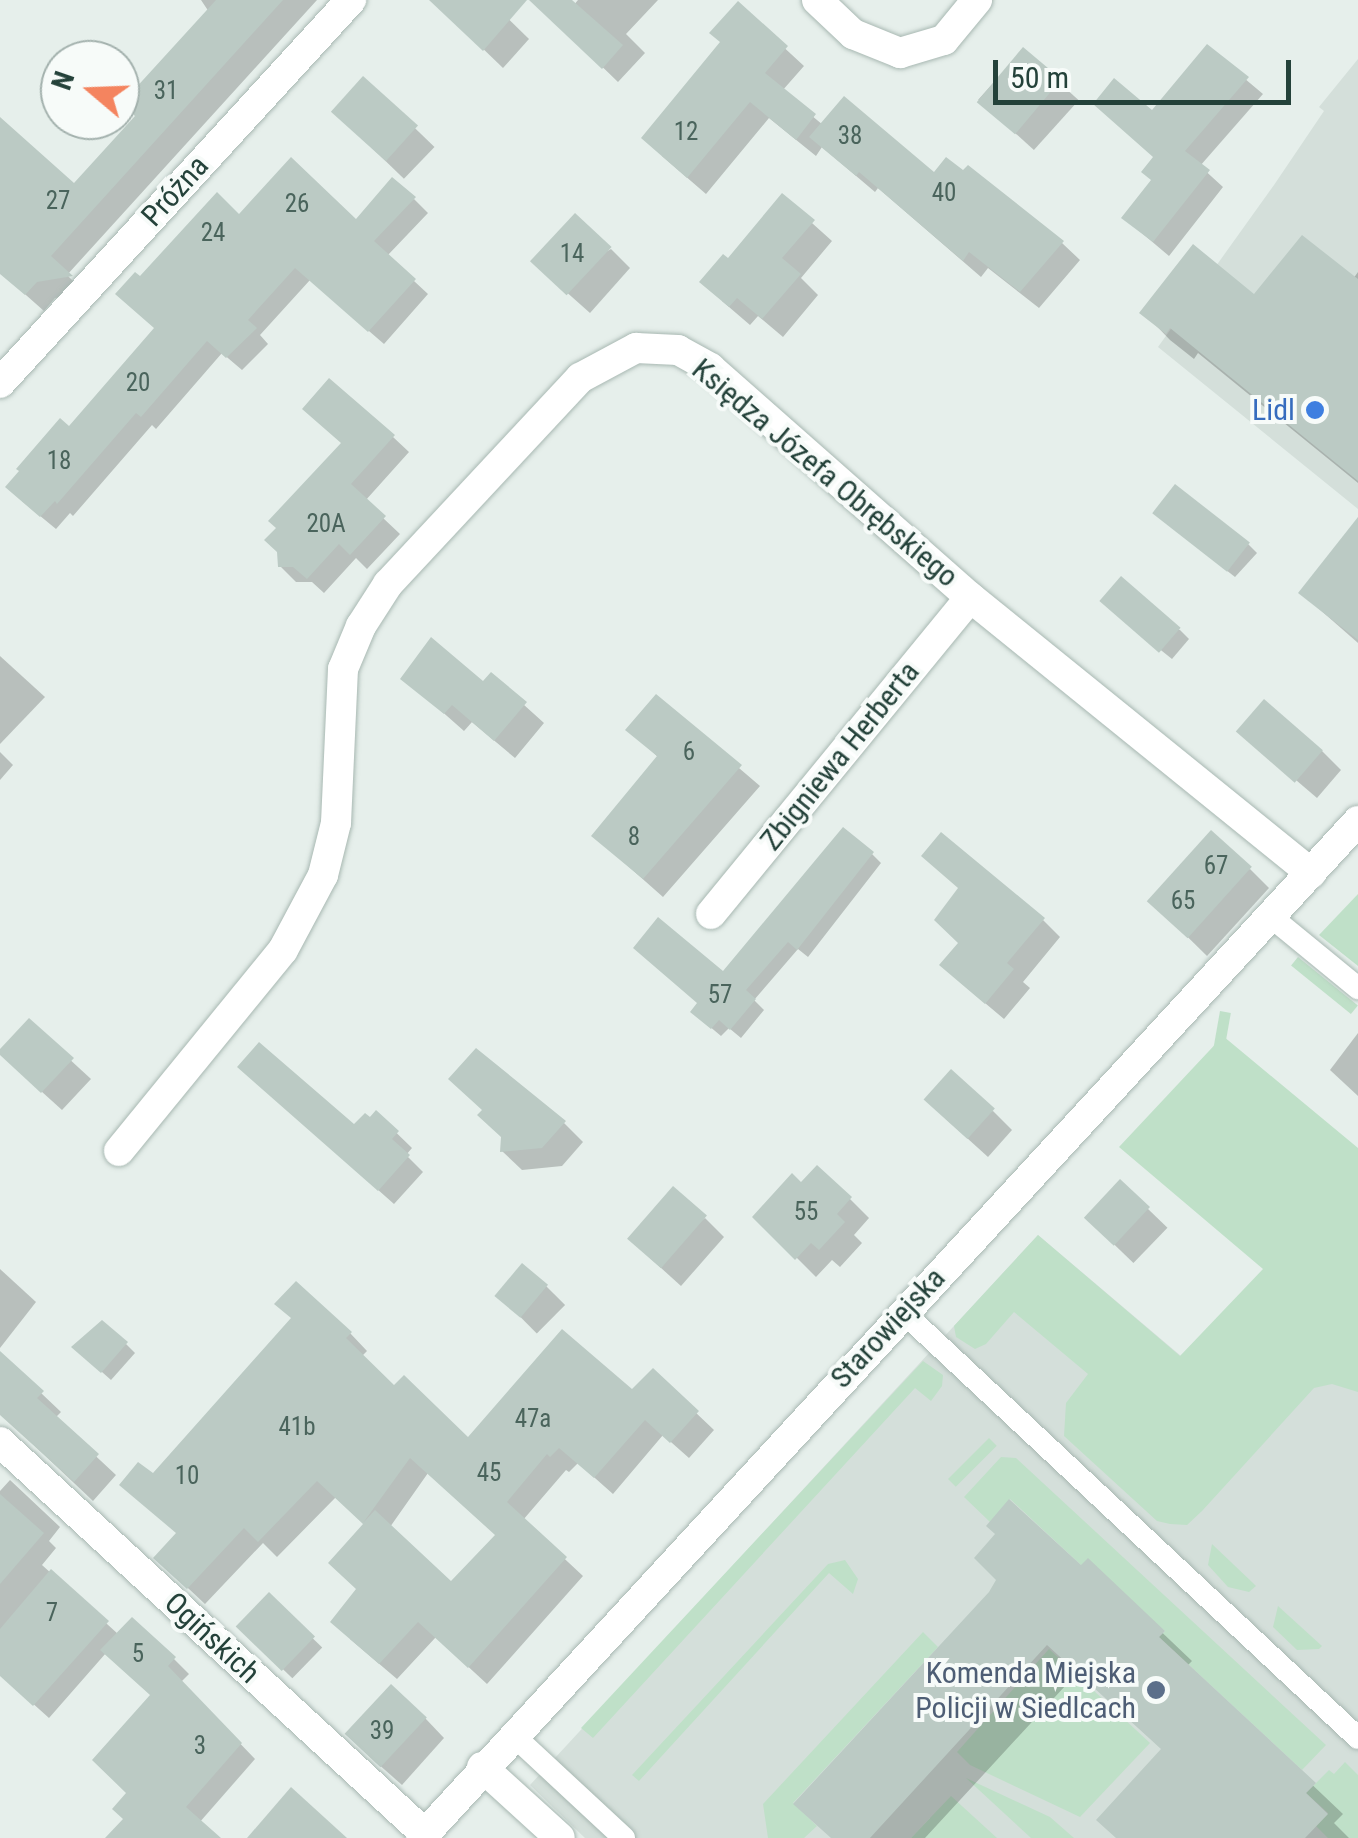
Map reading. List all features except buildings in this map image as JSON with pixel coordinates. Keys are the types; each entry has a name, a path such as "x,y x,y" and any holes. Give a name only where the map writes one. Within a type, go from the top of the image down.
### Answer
{"street":[{"name":"Próżna","path":"0,384 350,0"},
{"path":"817,0 852,34 900,53 944,40 977,0"},
{"name":"Księdza Józefa Obrębskiego","path":"118,1151 283,950 323,875 336,823 343,669 360,626 388,584 580,378 636,348 678,350 710,368 970,597 1310,873"},
{"name":"Zbigniewa Herberta","path":"710,914 970,597"},
{"name":"Starowiejska","path":"422,1836 1358,821"},
{"name":"Ogińskich","path":"0,1442 422,1836"},
{"path":"482,1767 560,1838"}],"lane":[{"path":"1270,916 1358,988"},
{"path":"902,1312 1358,1738"},
{"path":"512,1734 624,1838"}],"shaded area":[{"path":"1358,59 1358,509 1158,347 1324,111 1319,107"},
{"path":"1358,1172 1358,1838 952,1838 930,1818 911,1838 585,1838 530,1785 1038,1235 1181,1356"}],"green space":[{"path":"1358,894 1358,966 1319,935"},
{"path":"1298,957 1358,1005 1351,1014 1291,966"},
{"path":"1220,1011 1231,1013 1210,1132 1199,1130"},
{"path":"1223,1036 1358,1148 1358,1392 1332,1384 1314,1388 1202,1511 1187,1525 1170,1524 1157,1521 1064,1436 1066,1403 1088,1374 1014,1312 986,1344 975,1349 956,1337 954,1326 1038,1235 1180,1356 1263,1269 1119,1147"},
{"path":"923,1361 943,1375 942,1386 931,1401 915,1388 593,1738 581,1728"},
{"path":"989,1438 997,1446 956,1487 948,1479"},
{"path":"1001,1457 1016,1458 1326,1745 1302,1770 1159,1637 1165,1631 1081,1565 1010,1499 990,1522 964,1497"},
{"path":"1212,1544 1256,1586 1249,1592 1228,1587 1208,1565"},
{"path":"845,1560 858,1579 853,1594 829,1573 639,1781 632,1775 828,1564"},
{"path":"1278,1606 1322,1646 1297,1650 1273,1627"},
{"path":"923,1632 938,1647 793,1803 817,1826 804,1838 768,1838 763,1804"},
{"path":"1049,1649 1150,1743 1080,1817 970,1765 957,1752"},
{"path":"1345,1762 1358,1775 1358,1838 1328,1838 1316,1826 1328,1813 1306,1793 1329,1770 1334,1774"},
{"path":"966,1778 1050,1817 1074,1838 1031,1838"},
{"path":"951,1796 997,1838 911,1838"}],"place":[{"name":"Lidl","path":"1315,410"},
{"name":"Komenda Miejska Policji w Siedlcach","path":"1156,1690"}]}
